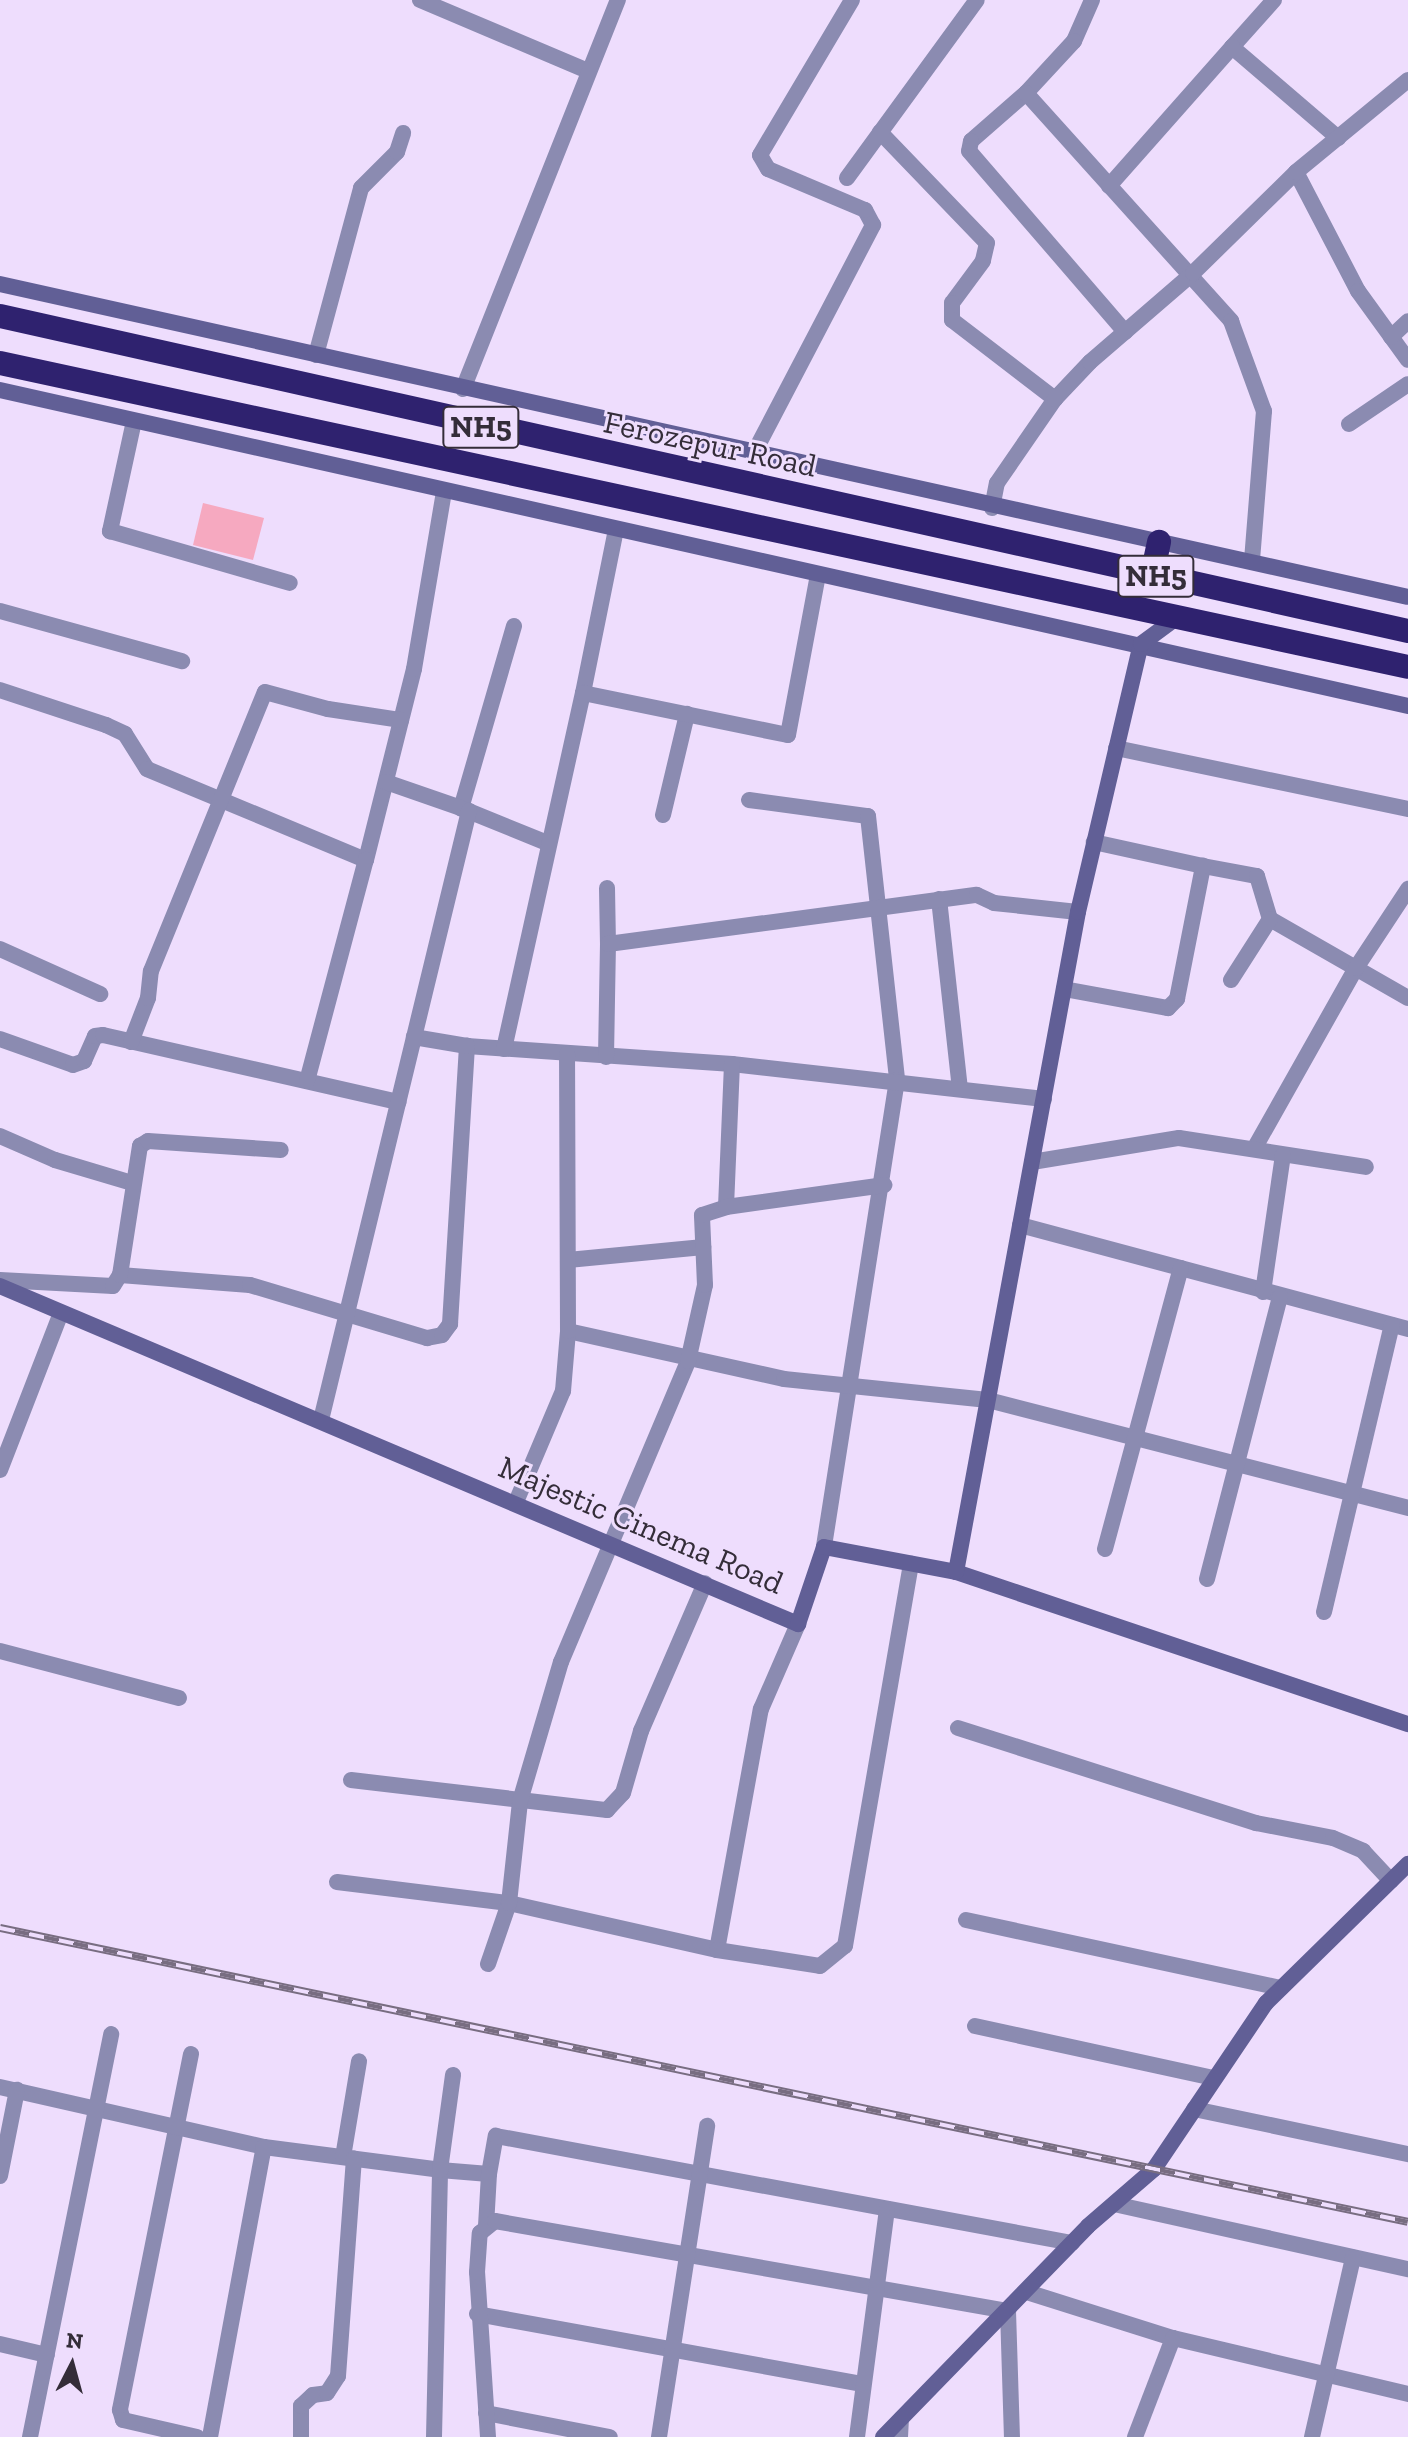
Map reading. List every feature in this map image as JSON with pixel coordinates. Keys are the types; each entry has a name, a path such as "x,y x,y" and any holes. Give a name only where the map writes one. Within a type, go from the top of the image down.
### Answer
{"highway":[{"name":"Ferozepur Road","path":"0,316 1408,631"},
{"name":"NH5","path":"0,363 1408,667"},
{"path":"1152,575 1159,542"}],"street":[{"path":"420,0 588,71"},
{"path":"463,389 618,0"},
{"path":"756,449 873,225 865,210 768,169 760,155 852,0"},
{"path":"847,178 977,0"},
{"path":"1092,0 1077,37 1026,93 971,141 970,158 1057,249 1125,332"},
{"path":"1109,186 1274,0"},
{"path":"1232,47 1338,138"},
{"path":"992,508 997,483 1055,399 1193,273 1296,172 1407,84"},
{"path":"1026,93 1109,186 1193,273 1231,321 1262,398 1252,561"},
{"path":"880,132 987,243 983,261 952,303 952,320 1055,399"},
{"path":"316,355 361,188 397,152 403,133"},
{"path":"1296,172 1358,291 1408,360"},
{"path":"0,284 463,389 756,449 992,508 1252,561 1408,597"},
{"path":"1391,337 1408,321"},
{"path":"1349,424 1408,384"},
{"path":"0,390 1408,706"},
{"path":"134,421 110,531 290,583"},
{"path":"307,1081 401,720 444,492"},
{"path":"504,1049 616,529"},
{"path":"583,693 788,735 818,575"},
{"path":"0,611 182,661"},
{"path":"956,1572 1078,912 1094,842 1141,644 1175,619"},
{"path":"321,1420 414,1037 465,809 514,626"},
{"path":"0,690 106,725 125,734 147,769 366,860"},
{"path":"131,1042 148,998 151,971 265,692 328,709 401,720"},
{"path":"663,815 687,714"},
{"path":"1116,748 1408,809"},
{"path":"386,782 465,809 547,843"},
{"path":"749,800 868,816 897,1080 884,1185 848,1387 824,1547"},
{"path":"1094,842 1257,876 1270,919 1408,998"},
{"path":"1064,989 1172,1006 1203,866"},
{"path":"606,1057 607,888"},
{"path":"1254,1149 1356,968 1408,889"},
{"path":"608,944 877,905 977,895 994,903 1078,912"},
{"path":"939,899 960,1089"},
{"path":"1231,980 1270,919"},
{"path":"0,949 100,994"},
{"path":"0,1039 73,1065 84,1061 95,1036 398,1102"},
{"path":"414,1037 467,1046 732,1064 897,1080 1044,1099"},
{"path":"120,1275 250,1285 427,1338 447,1330 467,1046"},
{"path":"516,1502 563,1391 568,1331 567,1054"},
{"path":"726,1207 732,1064"},
{"path":"0,1136 132,1183"},
{"path":"1032,1162 1179,1138 1366,1167"},
{"path":"0,1283 105,1288 120,1275 132,1183 140,1146 148,1141 281,1150"},
{"path":"1263,1292 1283,1155"},
{"path":"488,1964 509,1903 520,1801 561,1662 608,1541 688,1361 705,1285 702,1215 726,1207 884,1185"},
{"path":"1020,1225 1400,1327 1352,1494 1324,1612"},
{"path":"568,1260 703,1247"},
{"path":"1105,1549 1181,1268"},
{"name":"Majestic Cinema Road","path":"0,1283 61,1313 516,1502 798,1624 824,1547 956,1572 1408,1724"},
{"path":"1207,1579 1280,1296"},
{"path":"0,1470 61,1313"},
{"path":"568,1331 688,1361 848,1387 988,1400 1408,1508"},
{"path":"337,1882 509,1903 717,1950 820,1966 845,1946 911,1564"},
{"path":"351,1780 593,1811 618,1802 641,1731 705,1583"},
{"path":"717,1950 761,1709 798,1624"},
{"path":"0,1651 179,1698"},
{"path":"958,1728 1256,1823 1333,1838 1363,1851 1391,1881"},
{"path":"883,2437 1072,2243 1154,2169 1213,2078 1281,1988 1408,1864"},
{"path":"966,1920 1281,1988"},
{"path":"975,2026 1213,2078"},
{"path":"30,2437 111,2034"},
{"path":"191,2054 180,2129 121,2416 197,2437"},
{"path":"301,2437 301,2406 313,2395 327,2393 338,2376 348,2158 359,2061"},
{"path":"434,2437 440,2170 453,2075"},
{"path":"0,2087 264,2147 489,2174"},
{"path":"0,2176 17,2090"},
{"path":"1194,2109 1408,2154 1408,2145"},
{"path":"659,2437 702,2175 707,2126"},
{"path":"486,2226 489,2174 496,2136 1072,2243"},
{"path":"210,2437 264,2147"},
{"path":"1114,2204 1408,2269"},
{"path":"857,2437 887,2209"},
{"path":"488,2437 477,2314 480,2233 495,2221 1008,2311"},
{"path":"1312,2437 1353,2258"},
{"path":"1027,2292 1173,2338 1408,2394"},
{"path":"1008,2311 1012,2437"},
{"path":"477,2314 863,2384"},
{"path":"1135,2437 1173,2338"},
{"path":"0,2344 47,2355"},
{"path":"486,2413 610,2437"},
{"path":"900,2437 901,2419"}],"shaded area":[{"path":"203,503 264,518 253,560 193,545"}],"railway":[{"path":"0,1928 1408,2222"}]}
